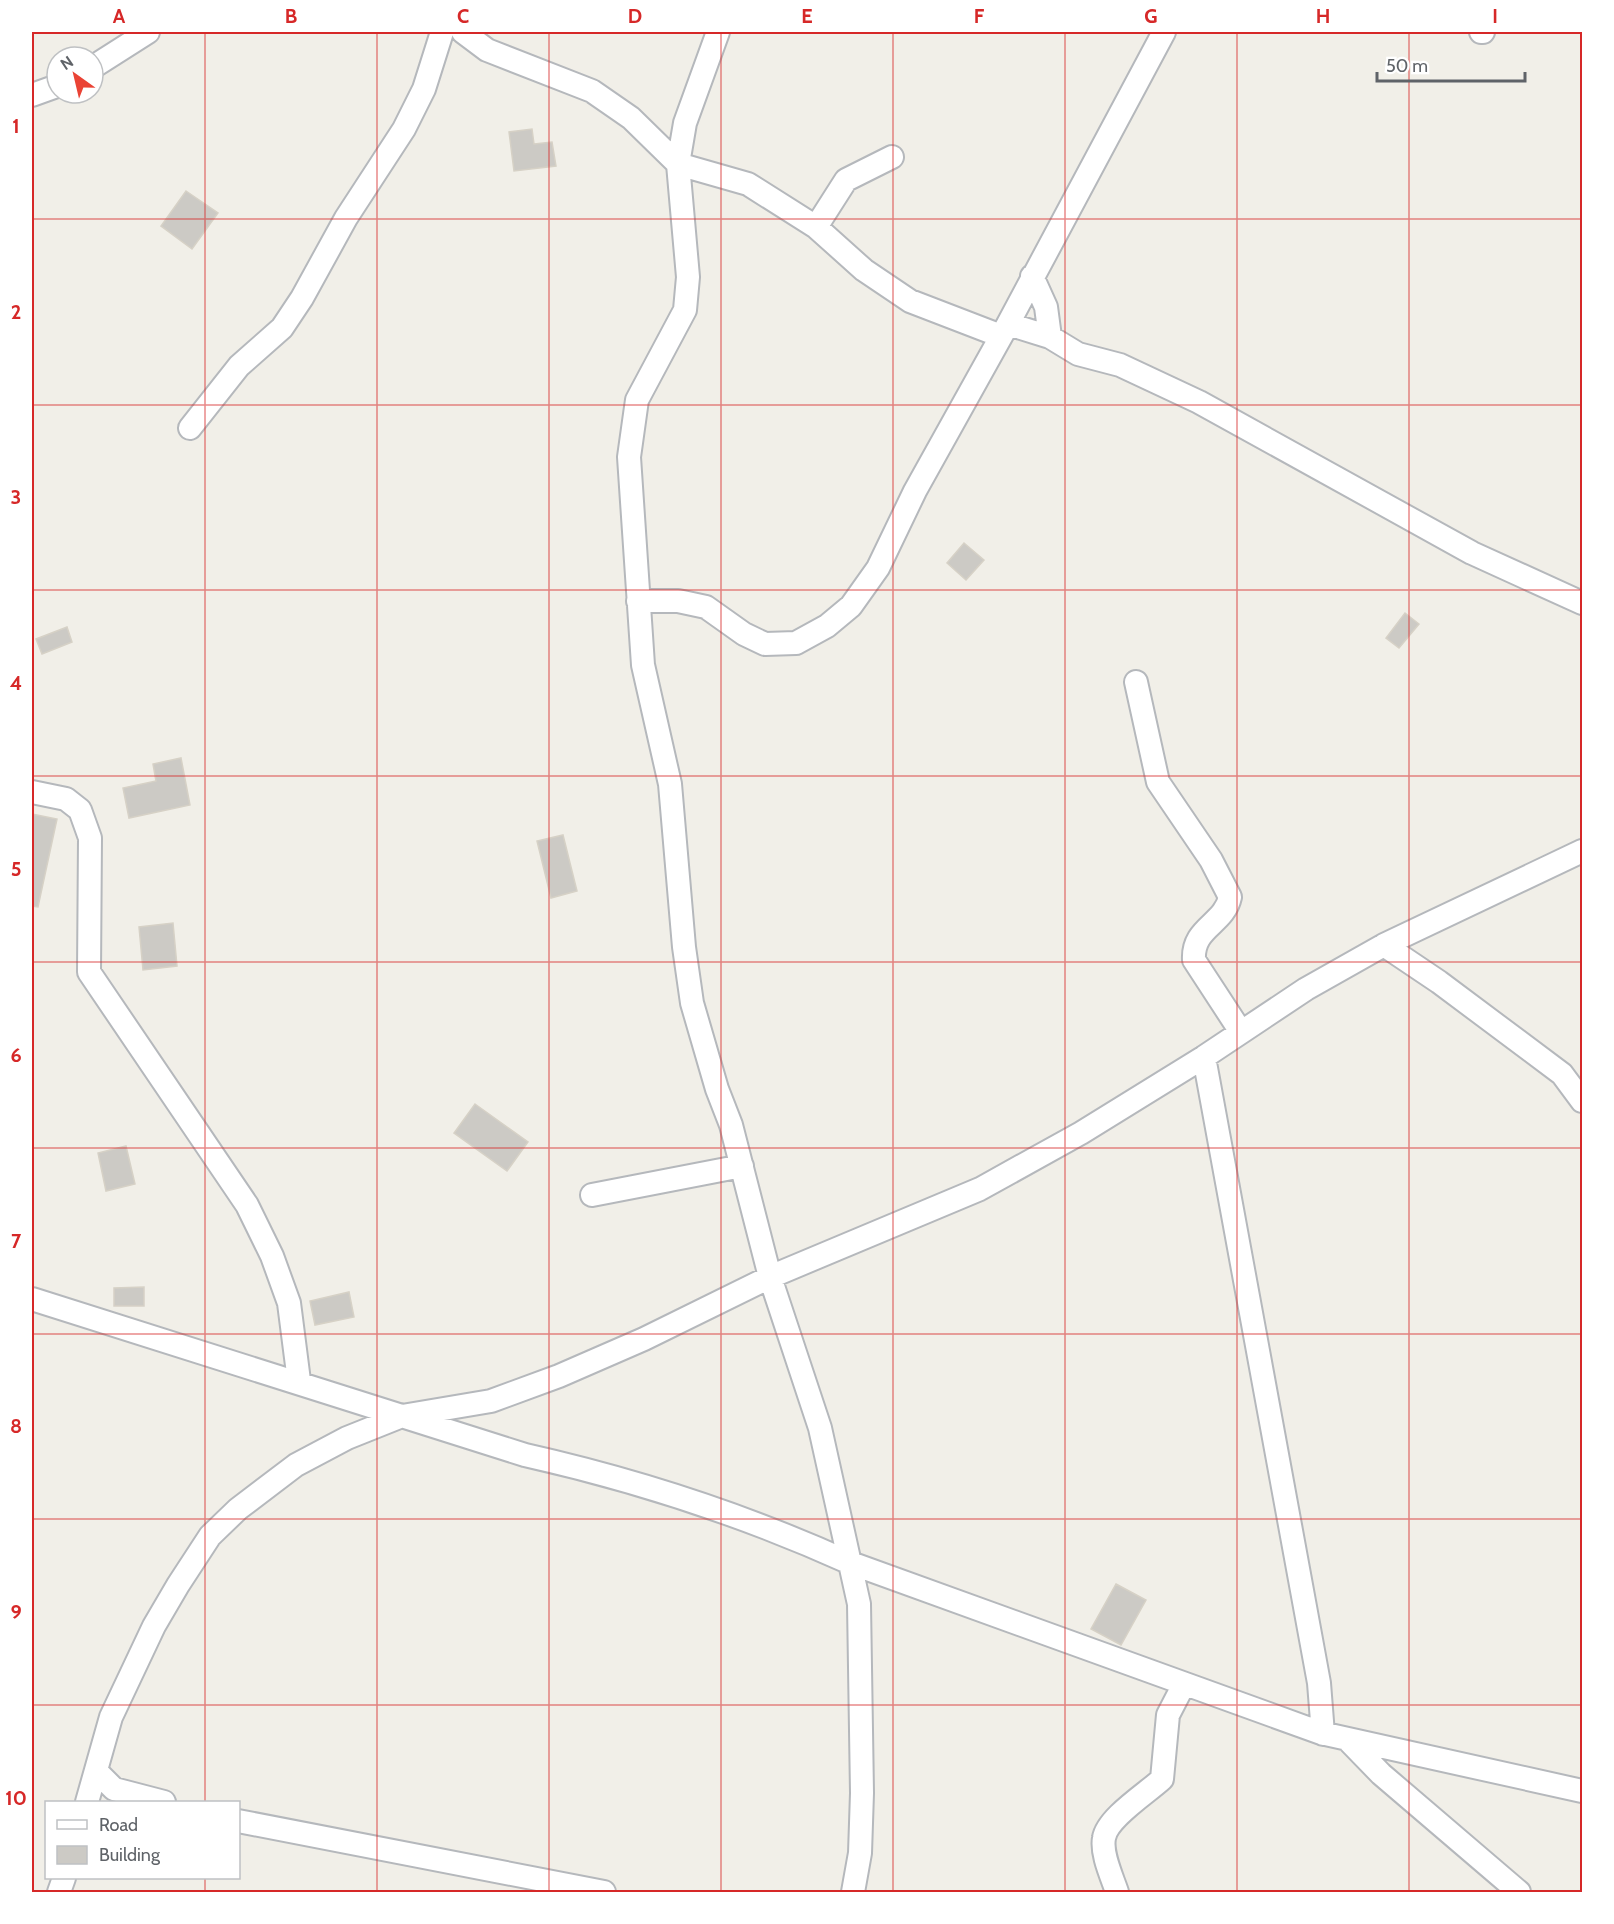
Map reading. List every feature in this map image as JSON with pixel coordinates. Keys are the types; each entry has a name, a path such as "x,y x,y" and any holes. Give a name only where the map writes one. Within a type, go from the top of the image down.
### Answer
{"street":[{"path":"105,59 147,32"},
{"path":"190,428 240,366 282,328 302,298 346,218 404,129 424,90 442,32"},
{"path":"462,32 487,50 592,91 631,118 678,164 748,184 816,227 864,270 909,301 1005,330 1050,337 1078,354 1120,365 1232,418 1472,553 1582,603"},
{"path":"718,32 685,123 678,164 688,293 679,326 656,360 637,400 630,435 629,457 638,601 643,665 670,784 684,947 693,1003 742,1166 770,1277 820,1428 859,1604 860,1853 853,1893"},
{"path":"638,601 678,601 706,607 744,634 765,644 796,643 827,626 851,606 878,568 915,491 1005,330 1164,32"},
{"path":"816,227 846,180 892,157"},
{"path":"1032,276 1046,307 1050,337"},
{"path":"1136,682 1158,782 1211,860 1230,897 1228,908 1204,931 1193,946 1194,960 1241,1032"},
{"path":"32,792 66,799 80,810 90,838 89,972 247,1205 272,1256 289,1303 299,1382"},
{"path":"87,1801 111,1717 160,1616 210,1536 238,1509 296,1465 347,1438 402,1416 491,1401 559,1376 644,1339 770,1277 980,1189 1081,1133 1204,1057 1306,988 1384,945 1581,855"},
{"path":"1384,945 1439,982 1562,1074 1582,1101"},
{"path":"1204,1057 1319,1683 1323,1734"},
{"path":"592,1195 742,1166"},
{"path":"32,1299 525,1455 590,1470 682,1497 810,1544 848,1562 1323,1734 1582,1791"},
{"path":"1117,1893 1103,1839 1107,1826 1162,1779 1168,1715 1184,1684"},
{"path":"1348,1740 1381,1774 1519,1893"},
{"path":"96,1771 114,1790 156,1801"},
{"path":"89,1801 114,1790"},
{"path":"240,1821 604,1893"}],"building":[{"path":"532,129 534,144 552,142 556,166 514,171 509,132"},
{"path":"186,191 218,213 192,249 161,226"},
{"path":"964,543 984,560 966,580 947,563"},
{"path":"1405,613 1419,624 1399,648 1386,638"},
{"path":"67,627 72,642 42,654 36,639"},
{"path":"181,758 190,805 129,818 123,788 156,781 153,764"},
{"path":"32,814 57,819 38,907 32,906"},
{"path":"563,835 577,891 551,898 537,841"},
{"path":"173,923 177,966 143,970 139,927"},
{"path":"475,1104 528,1142 507,1171 454,1133"},
{"path":"126,1146 135,1184 106,1191 98,1153"},
{"path":"144,1287 144,1306 114,1306 114,1288"},
{"path":"349,1292 354,1317 315,1325 310,1301"},
{"path":"1116,1584 1146,1600 1121,1645 1091,1629"}]}
